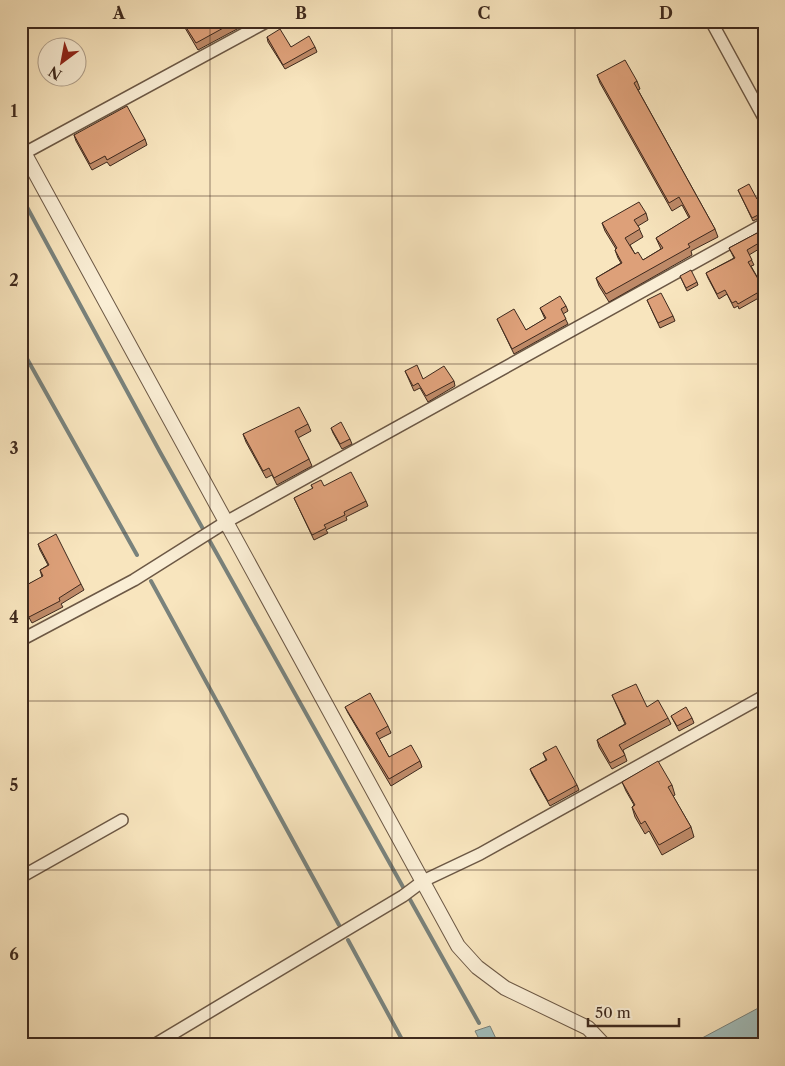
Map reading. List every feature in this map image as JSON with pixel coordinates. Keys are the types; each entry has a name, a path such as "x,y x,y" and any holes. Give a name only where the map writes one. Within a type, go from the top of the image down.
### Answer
{"street":[{"path":"268,21 22,152 458,946 477,968 505,988 588,1028 604,1045"},
{"path":"711,21 764,118"},
{"path":"21,640 134,580 226,522 764,224"},
{"path":"154,1045 403,896 423,880 480,854 764,696"},
{"path":"21,877 122,820"}],"water":[{"path":"764,1005 764,1045 689,1045"},
{"path":"490,1026 499,1045 482,1045 475,1031"}],"building":[{"path":"182,21 236,21 196,43"},
{"path":"280,29 291,47 309,36 315,47 283,65 267,37"},
{"path":"625,60 637,81 634,83 715,229 688,244 690,247 606,294 596,278 622,263 615,250 617,248 602,223 639,202 646,213 634,220 640,229 625,238 635,254 638,252 643,260 663,248 656,238 690,217 679,197 669,203 597,75"},
{"path":"127,106 145,139 107,160 105,156 90,164 74,135"},
{"path":"749,184 757,199 764,196 764,214 752,218 738,190"},
{"path":"764,227 764,240 747,250 752,260 748,262 764,289 738,304 736,301 732,303 725,290 717,294 706,273 735,258 729,248 759,232 758,230"},
{"path":"691,270 697,282 686,288 680,276"},
{"path":"661,293 673,316 658,323 647,300"},
{"path":"560,296 566,306 561,309 566,319 512,349 497,319 514,309 526,330 546,318 540,308"},
{"path":"417,365 423,379 444,366 454,381 426,396 418,383 413,386 405,371"},
{"path":"299,407 308,424 295,431 309,459 274,478 269,468 263,471 243,434"},
{"path":"341,422 350,439 340,444 331,428"},
{"path":"351,472 366,501 344,512 345,515 324,525 326,528 312,535 294,498 313,488 311,485 321,480 324,486"},
{"path":"56,534 81,584 59,598 60,601 29,617 21,601 21,588 43,576 40,570 49,565 38,544"},
{"path":"636,684 647,707 658,700 668,718 619,745 625,755 610,763 597,740 626,724 612,695"},
{"path":"370,693 388,726 376,733 389,757 411,745 420,761 389,779 345,707"},
{"path":"686,707 692,718 677,726 671,716"},
{"path":"556,746 577,785 548,801 530,769 547,760 543,753"},
{"path":"658,761 672,785 668,787 691,827 659,845 645,821 641,824 632,807 635,805 622,782"}],"waterway":[{"path":"21,196 160,452 479,1023"},
{"path":"21,348 137,555"},
{"path":"151,581 339,925"},
{"path":"348,940 405,1045"}]}
